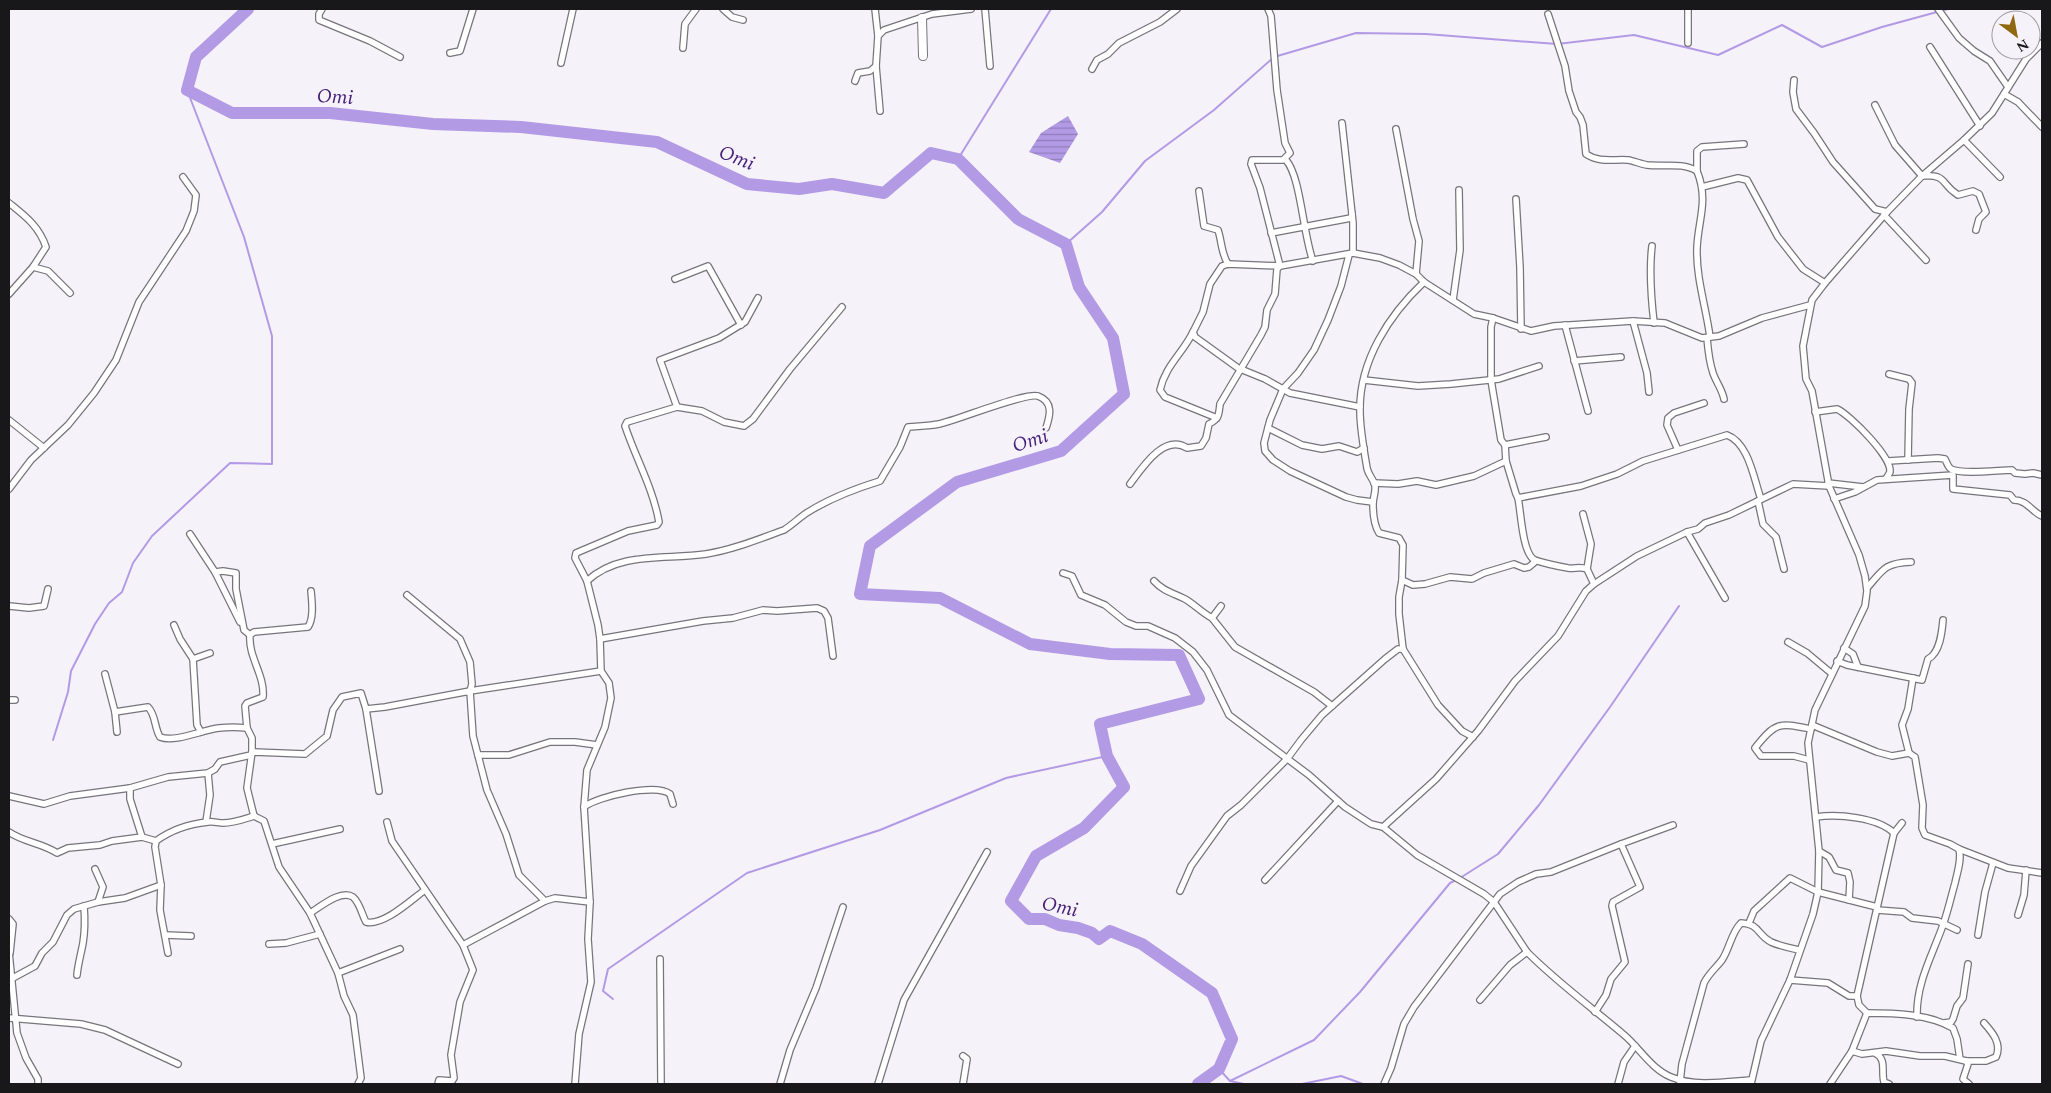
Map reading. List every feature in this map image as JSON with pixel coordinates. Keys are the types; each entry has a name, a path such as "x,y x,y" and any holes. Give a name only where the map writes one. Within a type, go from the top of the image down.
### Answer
{"street":[{"path":"322,9 319,14 320,20 370,41 400,57"},
{"path":"450,53 460,51 473,9"},
{"path":"561,63 573,9"},
{"path":"683,48 685,24 696,9"},
{"path":"723,9 732,17 743,20"},
{"path":"875,9 878,36 876,66 880,111"},
{"path":"878,36 884,30 932,14 970,9"},
{"path":"985,9 990,66"},
{"path":"1092,69 1097,60 1108,54 1119,43 1160,22 1177,9"},
{"path":"1268,9 1271,16 1277,90 1285,143 1290,153 1286,160"},
{"path":"1688,9 1688,43"},
{"path":"1938,9 1952,31 1974,51 1990,61 2008,87"},
{"path":"1548,14 1565,66 1569,91 1576,112 1583,125 1586,154 1593,159 1627,160 1648,165 1690,167 1697,171"},
{"path":"922,18 923,56"},
{"path":"1063,572 1072,576 1081,595 1105,605 1126,622 1136,626 1148,626 1163,631 1175,638 1193,652 1207,670 1229,715 1338,801 1371,824 1383,827 1417,855 1484,894 1494,902 1527,952 1563,986 1624,1035 1659,1071 1680,1082 1750,1082 1760,1041 1790,980 1813,914 1818,892 1820,851 1808,743 1815,710 1865,606 1867,588 1859,556 1828,484 1812,391 1806,379 1803,346 1810,305 1825,283 1885,214 1922,176 1980,126 1992,113 2026,59 2042,44"},
{"path":"1930,47 1980,126"},
{"path":"855,81 858,72 870,71 876,66"},
{"path":"1794,80 1793,92 1796,109 1833,162 1875,208 1885,214 1926,260"},
{"path":"2004,94 2018,102 2042,126"},
{"path":"1875,105 1895,145 1922,176"},
{"path":"1342,123 1352,214 1351,254 1341,286 1314,350 1298,373 1282,389 1264,443 1265,451 1284,468 1314,481 1332,492 1357,500 1373,502"},
{"path":"1396,129 1419,241 1416,274"},
{"path":"1964,140 2000,177"},
{"path":"1724,399 1722,389 1714,375 1708,355 1708,337 1699,279 1697,247 1703,215 1702,187 1697,171 1697,151 1702,147 1744,144"},
{"path":"1130,484 1144,465 1160,450 1172,443 1179,443 1186,448 1201,446 1206,438 1209,424 1217,418 1220,404 1265,327 1267,310 1276,294 1277,269 1280,266 1260,188 1251,164 1252,160 1286,160 1291,165 1313,261"},
{"path":"1922,176 1936,175 1946,181 1950,190 1958,195 1973,191 1979,194 1986,212 1979,219 1976,230"},
{"path":"9,489 31,460 68,425 116,360 139,302 186,231 194,211 196,195 183,177"},
{"path":"1702,187 1738,178 1747,180 1778,237 1804,269 1825,283"},
{"path":"1453,300 1460,250 1459,190"},
{"path":"1199,191 1204,226 1218,230 1222,242 1222,254 1228,264"},
{"path":"1516,199 1521,329"},
{"path":"9,203 30,219 42,234 46,247 33,267 9,294"},
{"path":"1271,233 1351,218 1352,214"},
{"path":"1652,246 1650,296 1654,323"},
{"path":"1217,418 1165,398 1160,390 1163,376 1188,344 1194,332 1203,312 1210,284 1222,266 1228,264 1280,266 1351,254 1380,258 1416,274 1424,282 1474,314 1493,318 1531,331 1565,325 1633,322 1665,323 1702,338 1719,336 1762,318 1810,305"},
{"path":"675,279 708,266 741,325"},
{"path":"33,267 48,272 70,293"},
{"path":"1424,282 1412,294 1386,329 1370,356 1360,407 1364,448 1368,471 1374,483 1376,494 1373,502 1375,527 1379,533 1399,538 1403,545 1402,580 1399,597 1403,649 1438,705 1462,731 1472,737"},
{"path":"677,407 660,360 719,338 741,325 745,322 758,298"},
{"path":"575,1084 579,1034 590,982 588,939 590,902 584,807 587,770 605,727 611,698 609,683 601,671 600,639 587,580 575,558 576,553 628,531 657,525 659,522 650,485 640,466 625,426 627,422 677,407 702,411 724,422 744,426 753,419 790,368 842,307"},
{"path":"1493,318 1491,327 1491,380 1499,433 1505,445 1506,461 1518,498 1526,542 1531,557 1536,561 1568,568 1579,566 1587,569"},
{"path":"1633,322 1647,373 1649,392"},
{"path":"1565,325 1588,411"},
{"path":"1194,332 1195,337 1208,347 1242,369 1282,389 1303,397 1321,398 1360,407"},
{"path":"1574,361 1621,357"},
{"path":"1364,380 1418,386 1491,380 1516,375 1539,366"},
{"path":"1889,374 1909,379 1912,383 1909,409 1908,460"},
{"path":"587,580 606,567 625,562 658,556 707,554 784,530 794,524 804,514 848,491 880,481 900,447 908,427 938,424 981,412 1023,396 1038,396 1048,404 1051,412 1046,428"},
{"path":"1678,450 1667,425 1668,418 1674,413 1704,403"},
{"path":"1815,412 1837,409 1856,423 1867,438 1874,442 1888,461 1890,472 1886,479"},
{"path":"9,420 44,448"},
{"path":"1268,428 1302,445 1322,449 1339,446 1357,452 1364,448"},
{"path":"1518,498 1580,486 1617,474 1643,461 1727,435 1733,438 1744,452 1760,500 1763,524 1778,541 1784,570"},
{"path":"1505,445 1546,438"},
{"path":"1888,461 1945,459 1953,470 1965,473 2012,470 2016,473 2042,475"},
{"path":"1374,483 1398,484 1417,481 1436,484 1474,476 1506,461"},
{"path":"1834,499 1866,487 1877,480 1953,475 1953,490 2010,495 2014,500 2019,500 2032,507 2035,513 2042,516"},
{"path":"1383,827 1436,779 1472,737 1515,681 1558,636 1586,591 1594,584 1637,556 1793,484 1866,487"},
{"path":"1584,514 1591,544 1587,569 1594,584"},
{"path":"1687,532 1725,598"},
{"path":"190,534 215,572 244,630 250,635 251,650 262,680 263,697 244,706 246,728 252,738 252,754 249,762 247,788 254,816"},
{"path":"1402,580 1413,584 1425,584 1450,576 1472,579 1484,573 1514,564 1524,568 1529,567 1536,561"},
{"path":"1867,588 1885,567 1910,562"},
{"path":"215,572 222,570 236,574 236,589 244,630"},
{"path":"1154,581 1161,588 1187,600 1200,612 1212,618 1235,647 1314,692 1332,706"},
{"path":"9,606 29,608 44,606 48,589"},
{"path":"250,635 254,632 308,627 312,607 311,591"},
{"path":"407,595 460,638 470,662 473,736 487,790 506,834 519,875 546,901"},
{"path":"1212,618 1220,606"},
{"path":"600,639 703,621 733,618 763,610 777,611 817,608 824,611 828,618 833,656"},
{"path":"1837,661 1922,680 1928,659 1932,657 1938,648 1943,620"},
{"path":"174,625 180,639 193,659 197,725 201,732"},
{"path":"1788,642 1807,653 1832,673"},
{"path":"1844,648 1853,654 1858,667"},
{"path":"1180,891 1191,866 1227,816 1241,806 1287,759 1301,740 1332,706 1385,659 1398,649 1403,649"},
{"path":"193,659 210,653"},
{"path":"366,709 547,678 562,679 601,671"},
{"path":"105,674 115,712 117,732"},
{"path":"1909,753 1902,725 1908,709 1913,678"},
{"path":"9,796 44,804 70,796 130,788 168,777 208,772 215,769 220,762 252,754 305,754 327,736 333,710 342,697 362,694 379,790"},
{"path":"115,712 148,707 153,713 157,732 163,739 218,728 246,728"},
{"path":"1809,760 1794,756 1761,756 1756,752 1755,748 1764,736 1777,725 1789,725 1812,727 1892,756 1909,753 1916,757 1923,805 1922,828 1925,835 2008,868 2042,873"},
{"path":"478,755 509,755 550,742 575,742 597,745"},
{"path":"206,822 210,795 208,772"},
{"path":"130,788 130,799 142,837"},
{"path":"584,807 592,801 652,789 665,790 670,794 673,804"},
{"path":"1265,880 1338,801"},
{"path":"1816,817 1832,815 1880,823 1894,833"},
{"path":"9,832 16,837 47,847 57,853 68,848 100,845 112,841 142,837 156,841 172,831 206,822 236,821 254,816 264,821 279,867 310,913 338,973 344,996 353,1015 361,1078 358,1084"},
{"path":"387,822 392,841 462,945 473,970 460,1002 451,1055 454,1078 452,1081 440,1080 438,1084"},
{"path":"1902,823 1894,833 1858,996 1860,1005 1867,1013 1917,1017 1944,1023 1953,1028 1963,1060 1968,1064 1963,1079 1969,1084"},
{"path":"1384,1084 1391,1068 1404,1024 1414,1007 1500,894 1518,882 1536,874 1551,872 1673,825"},
{"path":"272,844 340,829"},
{"path":"156,841 161,886 160,910 168,953"},
{"path":"1595,1012 1606,995 1611,979 1625,962 1612,906 1613,902 1640,887 1621,844"},
{"path":"1917,1017 1920,985 1927,962 1943,924 1958,872 1959,849"},
{"path":"1820,851 1829,856 1836,870 1848,873 1850,882 1849,900"},
{"path":"878,1084 904,1000 987,852"},
{"path":"1978,935 1985,892 1993,863"},
{"path":"95,869 104,887 98,902"},
{"path":"2018,915 2024,896 2026,870"},
{"path":"1749,923 1754,911 1790,878 1818,892 1877,909 1904,912 1912,918 1938,921 1957,930"},
{"path":"10,981 35,966 42,953 54,942 67,915 74,910 98,902 125,898 161,886"},
{"path":"310,913 337,897 345,895 352,897 358,904 366,922 371,923 393,914 425,890"},
{"path":"462,945 546,901 555,898 590,902"},
{"path":"77,975 78,961 83,946 84,906"},
{"path":"780,1084 790,1050 816,988 842,907"},
{"path":"9,919 13,924 9,952 12,1018 26,1058 38,1079 38,1084"},
{"path":"1680,1082 1682,1064 1704,983 1709,973 1726,953 1737,927 1741,923 1749,923 1754,925 1770,942 1799,950"},
{"path":"165,934 191,936"},
{"path":"269,944 286,943 320,934"},
{"path":"338,973 400,949"},
{"path":"1480,1000 1510,964 1527,952"},
{"path":"660,959 661,1084"},
{"path":"1944,1023 1951,1022 1957,1006 1963,998 1968,964"},
{"path":"1790,980 1828,983 1849,996 1858,996"},
{"path":"1830,1084 1852,1051 1867,1013"},
{"path":"12,1018 81,1024 105,1030 178,1064"},
{"path":"1852,1051 1862,1054 1886,1051 1920,1056 1945,1056 1963,1060 1986,1061 1998,1056 1996,1037 1984,1023"},
{"path":"1618,1084 1624,1062 1635,1046"},
{"path":"1875,1053 1880,1055 1883,1062 1882,1078 1884,1082 1889,1084"},
{"path":"963,1056 967,1060 967,1068 963,1084"}],"shaded area":[{"path":"1068,116 1078,134 1060,163 1029,152 1041,133"}],"waterway":[{"name":"Omi","path":"248,9 196,57 187,90 232,113 330,113 433,124 521,127 657,142 747,184 799,189 832,184 884,193 931,153 958,159 1018,219 1066,244 1079,287 1113,338 1124,394 1061,451 957,482 870,546 860,594 940,598 1030,644 1110,654 1179,655 1199,699 1100,724 1107,756 1124,787 1084,828 1036,856 1011,901 1029,919 1045,919 1059,925 1078,928 1092,933 1099,939 1110,931 1142,944 1212,993 1232,1039 1219,1069 1198,1084"},
{"path":"958,159 1051,9"},
{"path":"1066,244 1102,212 1145,161 1214,110 1274,57 1356,33 1426,34 1557,44 1634,35 1718,55 1782,25 1822,47 1882,27 1948,9"},
{"path":"53,740 68,692 71,671 95,624 109,603 122,592 133,563 152,536 230,463 272,464 272,336 244,237 187,90"},
{"path":"1460,878 1498,854 1539,805 1610,707 1679,606"},
{"path":"613,999 603,991 608,969 747,873 880,830 1006,778 1107,756"},
{"path":"1230,1081 1314,1040 1360,992 1450,883 1456,880"},
{"path":"1219,1069 1230,1081 1244,1084"},
{"path":"1302,1084 1341,1076 1363,1084"}]}
